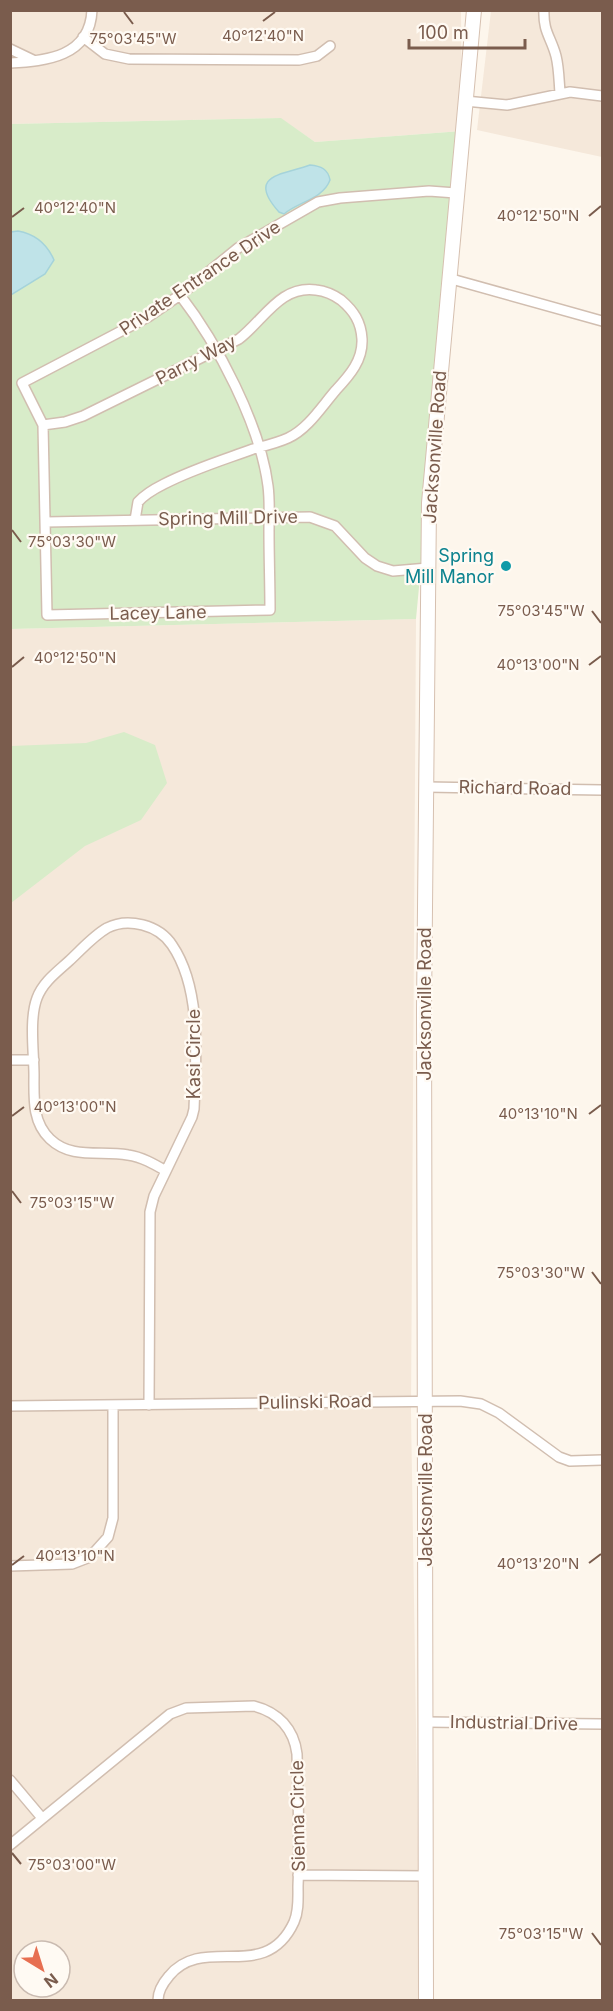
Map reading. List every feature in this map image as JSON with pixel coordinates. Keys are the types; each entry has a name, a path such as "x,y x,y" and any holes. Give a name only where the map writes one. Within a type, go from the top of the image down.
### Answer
{"main road":[{"name":"Jacksonville Road","path":"426,2001 424,1009 428,568 432,465 474,10"}],"street":[{"path":"10,63 51,59 62,55 83,37 89,25 92,10"},
{"path":"544,10 545,29 559,68 560,93"},
{"path":"83,37 105,54 129,59 299,60 316,56 330,46"},
{"path":"10,49 36,61"},
{"path":"465,101 507,105 570,92 603,96"},
{"name":"Private Entrance Drive","path":"44,425 22,383 127,329 180,295 238,248 318,202 340,198 429,191 456,193"},
{"path":"448,278 603,321"},
{"name":"Parry Way","path":"44,425 83,416 216,350 249,331 274,304 295,291 309,290 328,293 346,305 357,318 360,327 362,348 360,358 353,371 300,430 288,438 201,467 152,490 138,502 135,520"},
{"path":"180,295 216,350 244,406 259,447 268,486 269,517"},
{"path":"44,425 46,522"},
{"name":"Spring Mill Drive","path":"46,522 304,516 335,526 365,558 377,566 393,571 428,568"},
{"name":"Lacey Lane","path":"46,522 47,615 270,610 269,517"},
{"name":"Richard Road","path":"426,787 603,790"},
{"name":"Kasi Circle","path":"150,1405 150,1212 154,1196 192,1117 194,1109 194,1002 180,960 172,945 162,934 152,928 136,924 118,924 110,927 83,948 42,988 35,1004 34,1105 37,1119 50,1139 72,1152 125,1154 150,1162 166,1171"},
{"path":"10,1060 34,1060"},
{"name":"Pulinski Road","path":"10,1406 460,1401 481,1404 499,1413 559,1457 570,1461 603,1461"},
{"path":"10,1566 72,1564 90,1557 108,1537 113,1518 113,1405"},
{"name":"Sienna Circle","path":"10,1845 170,1714 186,1708 254,1706 264,1708 280,1718 291,1732 296,1746 298,1875 295,1920 288,1933 270,1950 254,1956 193,1959 172,1972 161,1987 158,2001"},
{"name":"Industrial Drive","path":"426,1722 603,1724"},
{"path":"10,1780 42,1818"},
{"path":"298,1875 426,1876"}],"shaded area":[{"path":"10,11 461,11 462,131 315,142 280,118 11,124"},
{"path":"491,11 602,11 602,157 477,130"},
{"path":"416,619 411,1412 419,2000 11,2000 10,629"}],"green space":[{"path":"281,118 315,142 462,131 416,619 11,629 11,124"},
{"path":"124,732 155,745 167,783 141,820 85,846 11,903 11,746 86,743"}],"water":[{"path":"310,165 321,167 326,171 330,180 327,186 316,196 284,214 279,212 266,190 267,183 280,174"},
{"path":"18,231 40,241 54,260 45,274 11,295 11,232"}],"place":[{"name":"Spring Mill Manor","path":"506,566"}]}
